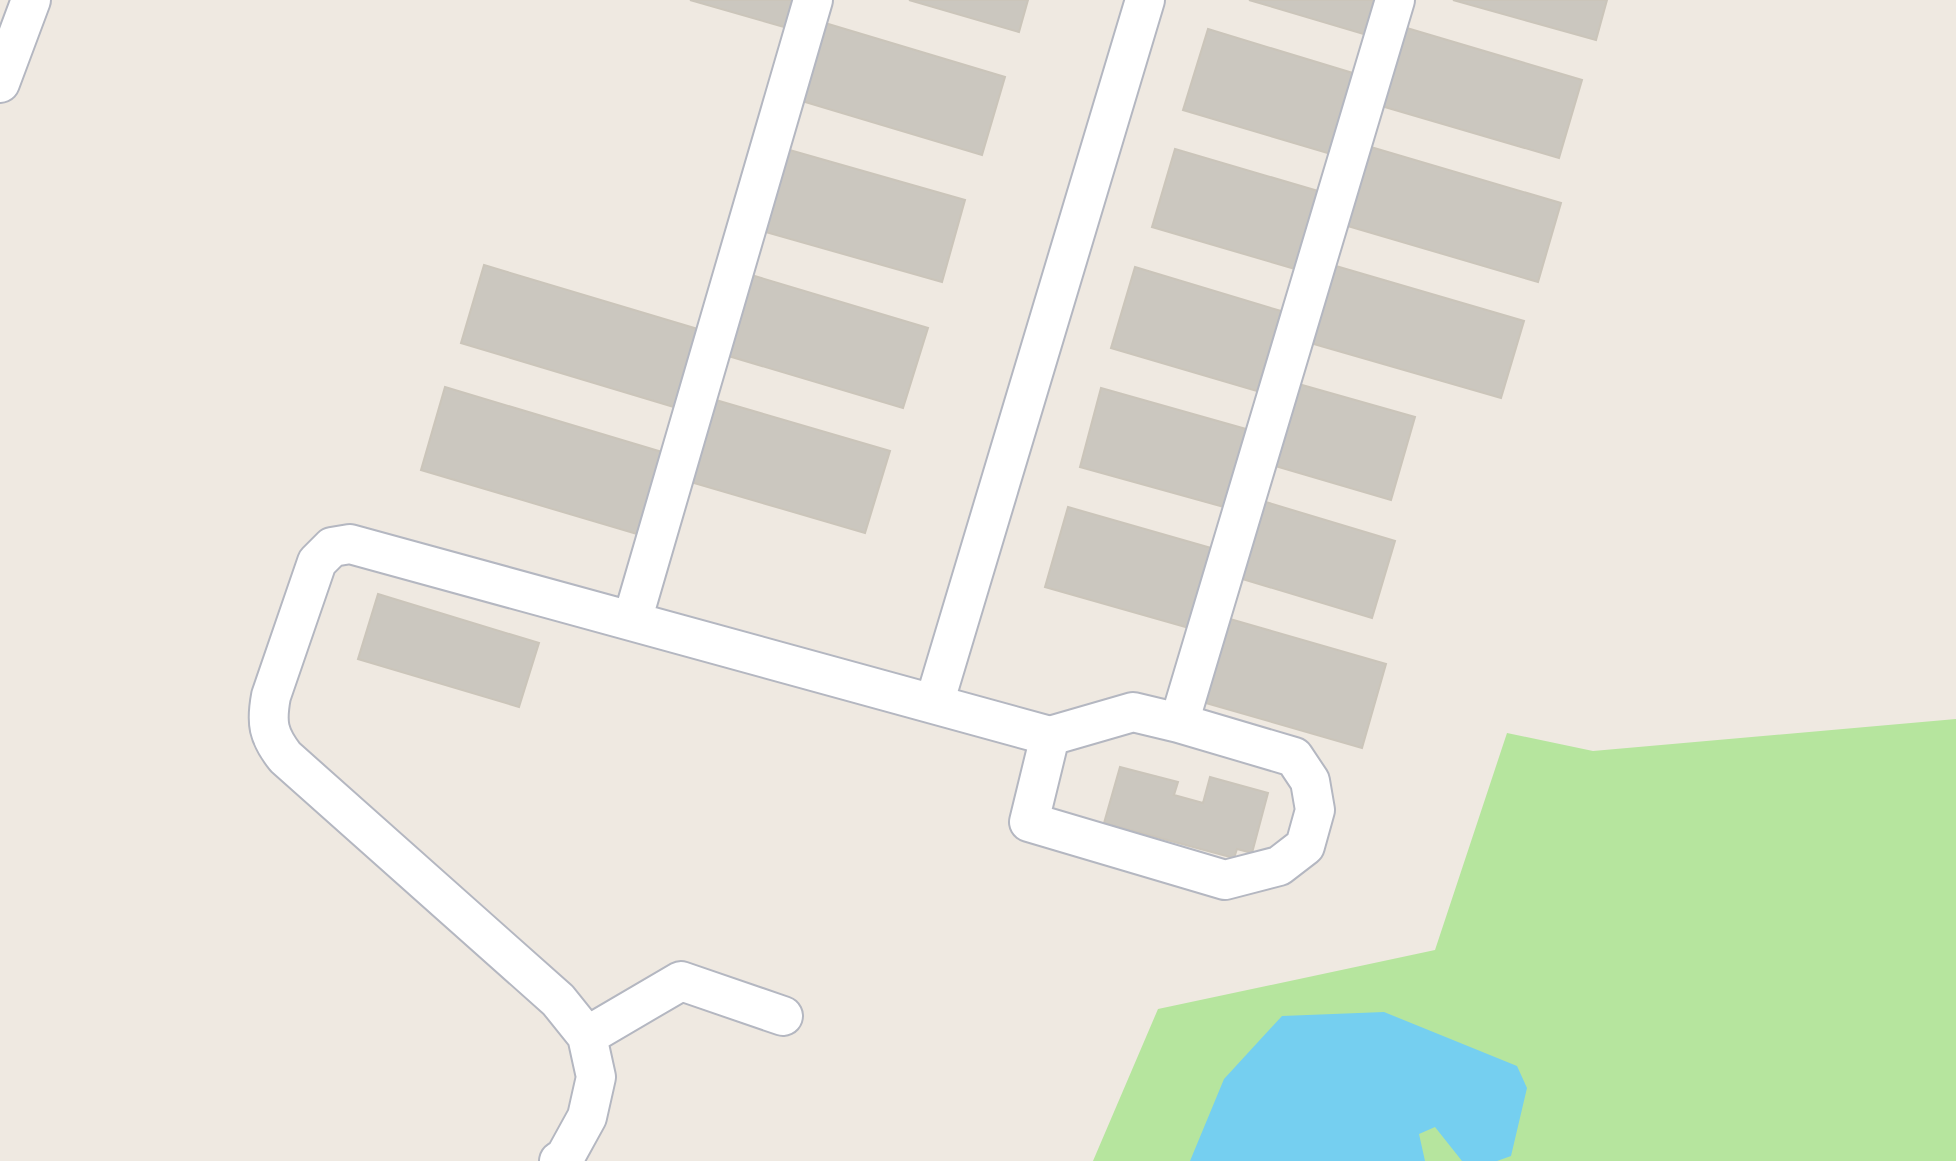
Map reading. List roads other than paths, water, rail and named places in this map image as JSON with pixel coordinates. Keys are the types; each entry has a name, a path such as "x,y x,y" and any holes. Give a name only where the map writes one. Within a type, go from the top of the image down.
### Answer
{"street":[{"path":"0,83 31,0"},
{"path":"632,621 813,0"},
{"path":"934,704 1145,0"},
{"path":"1178,723 1395,0"},
{"path":"559,1161 565,1157 587,1117 596,1077 587,1035 558,1000 285,757 271,739 268,715 271,696 317,562 332,547 350,544 1049,736 1133,712 1294,757 1310,780 1315,810 1305,846 1279,866 1225,880 1029,822 1049,736"},
{"path":"587,1035 681,981 783,1016"}],"water":[{"path":"1384,1012 1517,1066 1527,1088 1511,1156 1497,1161 1462,1161 1435,1127 1419,1134 1425,1161 1190,1161 1224,1079 1282,1016"}]}
